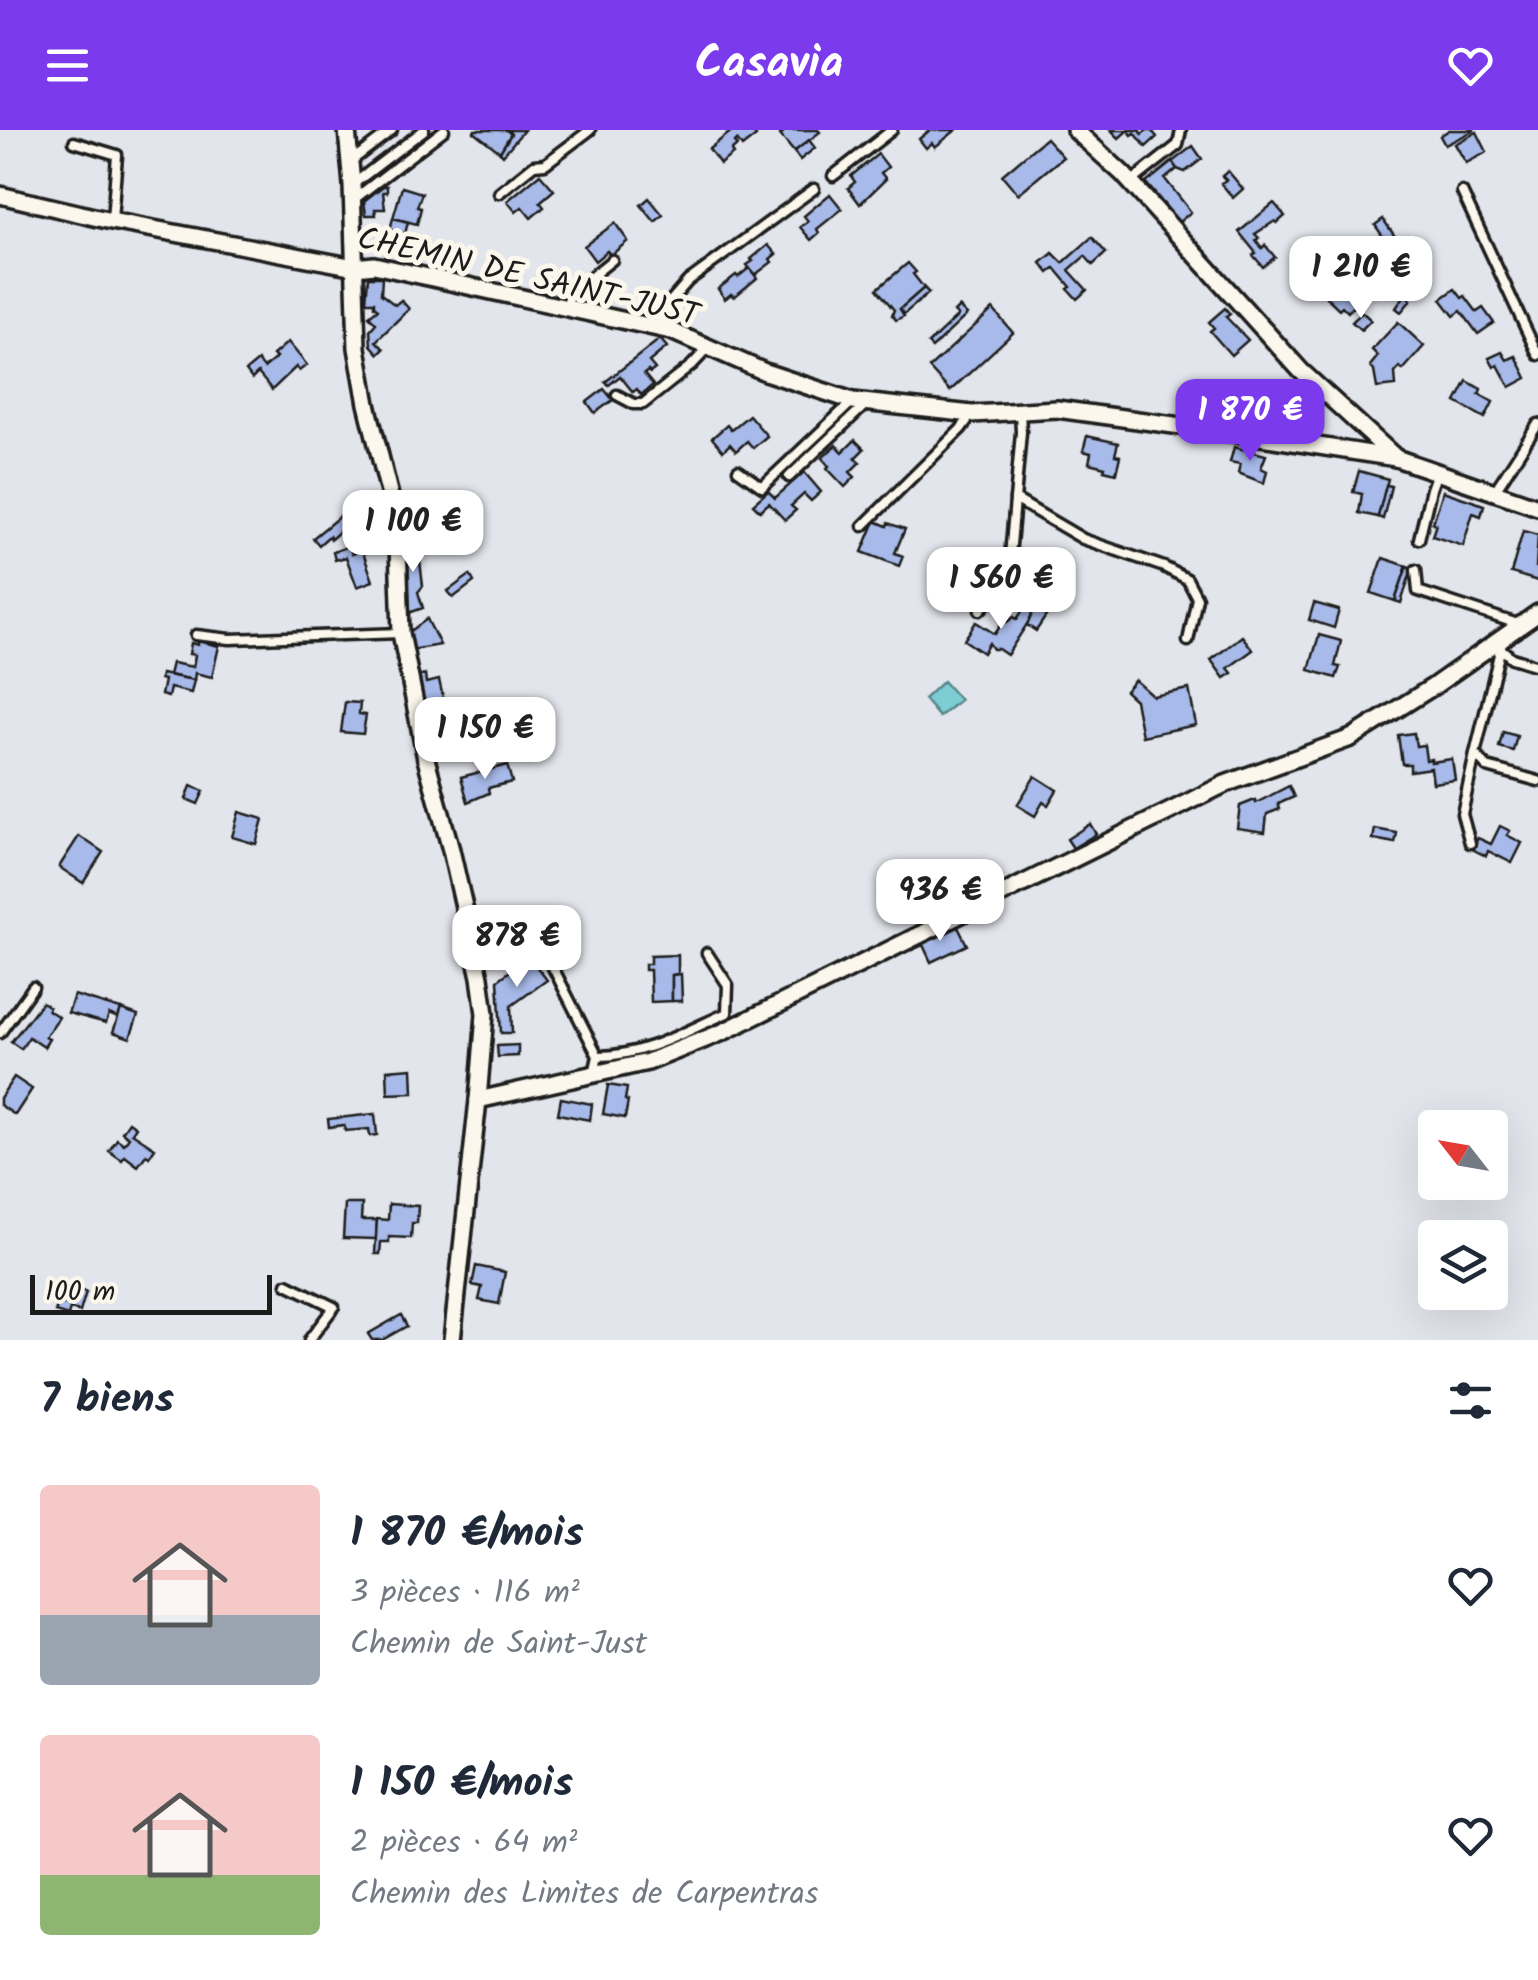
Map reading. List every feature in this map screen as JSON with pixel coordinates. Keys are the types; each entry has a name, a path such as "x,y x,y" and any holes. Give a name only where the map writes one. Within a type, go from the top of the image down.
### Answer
{"street":[{"path":"347,130 358,348 367,404 393,508 401,634 426,759 480,976 484,1014 452,1340"},
{"path":"1075,130 1130,182 1301,371 1396,458 1538,508"},
{"name":"CHEMIN DE SAINT-JUST","path":"0,195 112,221 355,266 374,266 671,331 765,372 861,402 972,414 1056,409 1396,458"},
{"path":"478,1100 648,1062 723,1032 1224,784 1351,738 1502,643 1538,613"}],"lane":[{"path":"350,162 392,130"},
{"path":"352,193 424,130"},
{"path":"352,193 444,130"},
{"path":"499,193 534,165 545,164 590,130"},
{"path":"833,176 892,130"},
{"path":"1130,182 1178,145 1180,130"},
{"path":"74,142 117,155 112,221"},
{"path":"658,329 662,311 688,281 814,188"},
{"path":"1462,192 1538,355"},
{"path":"565,310 571,294 612,260"},
{"path":"617,394 634,404 643,404 709,347"},
{"path":"738,470 762,487 861,402"},
{"path":"789,477 861,402"},
{"path":"980,610 1008,579 1020,411"},
{"path":"862,526 962,429 972,414"},
{"path":"1494,492 1538,424"},
{"path":"1418,540 1437,472"},
{"path":"1015,499 1082,539 1188,579 1197,598 1188,641"},
{"path":"1416,570 1418,591 1521,625"},
{"path":"196,635 230,639 401,634"},
{"path":"1502,643 1512,658 1538,666"},
{"path":"1470,843 1462,814 1502,643"},
{"path":"1475,754 1487,767 1538,781"},
{"path":"530,932 542,946 598,1056 594,1074"},
{"path":"598,1056 617,1056 647,1048 727,1013 728,985 708,953"},
{"path":"0,1033 33,988"},
{"path":"286,1284 334,1308 310,1340"}],"water":[{"path":"943,681 960,700 939,717 924,699"}],"building":[{"path":"475,130 507,130 511,134 500,152"},
{"path":"507,130 524,130 503,155 500,152 511,134"},
{"path":"733,130 751,130 756,136 742,147 737,140 733,154 720,164 709,149"},
{"path":"786,130 820,132 794,152 780,135"},
{"path":"930,130 956,130 935,147 932,143 926,148 919,139"},
{"path":"1111,130 1128,130 1119,138"},
{"path":"1128,130 1139,130 1142,134 1151,130 1157,137 1146,147"},
{"path":"1449,130 1475,130 1445,145 1440,136"},
{"path":"1477,132 1487,152 1466,163 1455,144"},
{"path":"1046,138 1063,157 1018,194 1002,175"},
{"path":"809,140 815,148 800,160 794,152"},
{"path":"1193,146 1202,159 1185,172 1177,169 1172,162"},
{"path":"878,154 888,167 881,173 886,179 860,204 848,188 855,182 851,176"},
{"path":"1172,162 1177,169 1165,179 1191,212 1179,222 1146,183"},
{"path":"1228,171 1243,189 1233,198 1221,183"},
{"path":"540,174 554,190 540,202 544,207 531,218 522,207 516,212 507,201"},
{"path":"387,186 387,192 383,192 385,209 375,209 376,215 366,215 364,201"},
{"path":"402,187 422,193 417,224 393,218"},
{"path":"830,194 842,209 817,229 819,233 811,240 800,227 808,221 804,216"},
{"path":"649,198 663,215 655,222 641,205"},
{"path":"1274,203 1285,216 1255,234 1262,248 1265,245 1275,257 1263,267 1239,232"},
{"path":"393,218 408,222 405,234 390,230"},
{"path":"1383,219 1396,238 1388,244 1375,225"},
{"path":"615,223 628,241 611,255 607,251 595,261 584,246"},
{"path":"387,230 407,235 404,245 384,239"},
{"path":"1092,237 1106,253 1093,265 1085,256 1069,270 1087,290 1077,299 1055,268 1049,273 1041,263 1053,253 1063,263"},
{"path":"768,245 776,254 755,275 747,265"},
{"path":"908,263 924,288 900,309 904,316 896,320 894,310 877,289"},
{"path":"1337,265 1359,286 1354,292 1361,299 1348,312 1342,306 1339,309 1316,287"},
{"path":"749,268 757,278 734,297 731,294 725,299 718,289"},
{"path":"368,277 382,277 381,294 395,305 401,300 409,309 376,341 384,349 379,354 371,345 370,330 376,323 369,316 378,309 374,302 366,302"},
{"path":"1411,286 1416,290 1401,312 1396,308"},
{"path":"924,288 929,293 904,314 900,309"},
{"path":"1455,289 1477,312 1483,308 1494,323 1478,334 1461,311 1454,316 1441,299"},
{"path":"959,307 967,315 932,348 928,344 958,316 954,312"},
{"path":"1225,308 1230,314 1226,317 1248,340 1231,355 1210,331 1214,328 1209,322"},
{"path":"993,309 1013,333 950,391 929,368"},
{"path":"1362,312 1371,320 1361,330 1352,322"},
{"path":"1398,322 1424,346 1403,370 1400,367 1395,373 1396,386 1377,388 1370,366 1378,356 1372,350"},
{"path":"660,339 667,347 649,362 655,369 644,374 653,385 641,395 637,389 633,392 620,376 609,385 605,382"},
{"path":"288,342 307,365 299,371 296,367 272,390 258,373 252,379 246,371 258,361 264,368"},
{"path":"1502,352 1507,360 1516,356 1527,378 1510,387 1498,365 1494,367 1489,358"},
{"path":"1467,381 1493,402 1485,418 1456,402"},
{"path":"604,389 613,400 595,413 587,402"},
{"path":"749,415 767,436 753,448 747,441 736,451 730,444 723,451 712,438 727,425 731,430"},
{"path":"1087,436 1118,443 1116,473 1089,463 1091,453 1083,451"},
{"path":"855,440 864,449 855,458 860,462 850,472 855,477 845,487 822,458 836,445 843,452"},
{"path":"1234,447 1266,455 1261,468 1267,471 1264,483 1238,473 1240,464 1230,462"},
{"path":"1359,471 1388,479 1378,517 1359,513 1362,494 1353,492"},
{"path":"804,472 821,492 811,501 804,494 791,506 796,510 785,520 769,503 760,511 753,504 768,491 775,498"},
{"path":"1386,485 1391,486 1383,519 1378,517"},
{"path":"1443,491 1484,505 1481,516 1473,513 1463,546 1432,536"},
{"path":"341,515 348,524 319,545 313,538"},
{"path":"875,521 905,529 895,553 903,556 899,566 862,552"},
{"path":"1523,531 1538,535 1538,581 1511,573"},
{"path":"417,536 423,586 418,592 423,608 406,614 404,537"},
{"path":"349,546 352,554 362,550 373,581 357,587 346,557 335,560 333,552"},
{"path":"1383,558 1407,566 1395,601 1371,593"},
{"path":"1407,566 1412,568 1401,603 1395,601"},
{"path":"1049,570 1056,575 1045,593 1037,588"},
{"path":"470,575 474,582 453,598 448,591"},
{"path":"1056,575 1067,582 1055,600 1045,593"},
{"path":"1029,601 1039,607 1007,655 989,643 983,653 964,640 976,622 995,634 1004,620 1017,619"},
{"path":"1314,603 1339,610 1334,628 1309,620"},
{"path":"1039,607 1048,613 1036,631 1027,625"},
{"path":"427,619 440,645 411,650 408,633"},
{"path":"1319,635 1341,641 1336,678 1309,670"},
{"path":"1242,636 1253,650 1228,668 1232,673 1224,678 1211,660"},
{"path":"198,641 219,646 212,677 195,673 194,680 169,675 172,663 193,667 191,643 198,645"},
{"path":"161,674 194,680 191,693 170,688 168,697 161,695"},
{"path":"425,675 426,683 439,680 447,715 425,720 416,681"},
{"path":"1135,680 1153,696 1189,689 1196,725 1142,736 1135,700 1125,691"},
{"path":"345,702 360,703 359,714 366,715 363,734 341,732"},
{"path":"437,724 444,753 434,760 426,727"},
{"path":"1503,732 1517,736 1513,751 1499,747"},
{"path":"1414,733 1416,746 1424,745 1426,760 1452,759 1455,780 1433,783 1431,768 1410,771 1410,764 1402,764 1398,735"},
{"path":"507,765 512,782 488,788 489,793 468,802 461,777"},
{"path":"1035,776 1057,790 1035,816 1017,805"},
{"path":"191,786 204,791 198,804 186,799"},
{"path":"1289,786 1294,797 1267,814 1265,832 1237,828 1240,806 1255,800 1256,803"},
{"path":"239,812 263,819 256,844 232,837"},
{"path":"1090,824 1096,834 1073,848 1067,839"},
{"path":"1500,826 1522,843 1512,863 1488,851 1486,856 1472,849 1478,838 1491,844"},
{"path":"1375,829 1397,833 1395,843 1373,839"},
{"path":"79,836 103,852 83,883 59,867"},
{"path":"958,927 967,945 931,962 923,945 912,950 908,942 929,932 933,939"},
{"path":"678,955 678,974 672,975 672,1001 651,1002 650,970 645,970 645,964 650,964 650,956"},
{"path":"529,957 547,980 511,1006 512,1033 501,1033 498,980"},
{"path":"681,974 682,1001 672,1001 672,975"},
{"path":"74,995 121,1009 118,1018 109,1014 106,1023 68,1013"},
{"path":"42,1002 59,1017 45,1037 49,1039 44,1047 29,1037 21,1049 11,1042"},
{"path":"121,1009 138,1015 130,1038 113,1032"},
{"path":"518,1045 518,1056 498,1057 497,1046"},
{"path":"412,1068 413,1093 388,1094 387,1070"},
{"path":"14,1077 32,1089 15,1115 0,1105 0,1098"},
{"path":"608,1085 627,1088 625,1118 603,1114"},
{"path":"561,1098 592,1104 590,1120 558,1114"},
{"path":"375,1114 377,1135 370,1136 369,1129 345,1131 344,1125 329,1127 328,1119"},
{"path":"129,1122 136,1127 132,1133 155,1148 138,1166 109,1151 117,1139 124,1144 129,1137 122,1132"},
{"path":"345,1204 362,1204 361,1220 377,1220 376,1239 343,1238"},
{"path":"389,1204 418,1206 417,1223 412,1223 411,1238 389,1237 389,1242 381,1242 380,1254 375,1254 377,1219 388,1220"},
{"path":"476,1266 505,1272 499,1304 479,1300 482,1287 472,1285"},
{"path":"68,1287 86,1292 80,1312 70,1309 68,1316 55,1312 58,1304 63,1305"},
{"path":"401,1315 407,1326 382,1340 372,1340 368,1334"}]}
